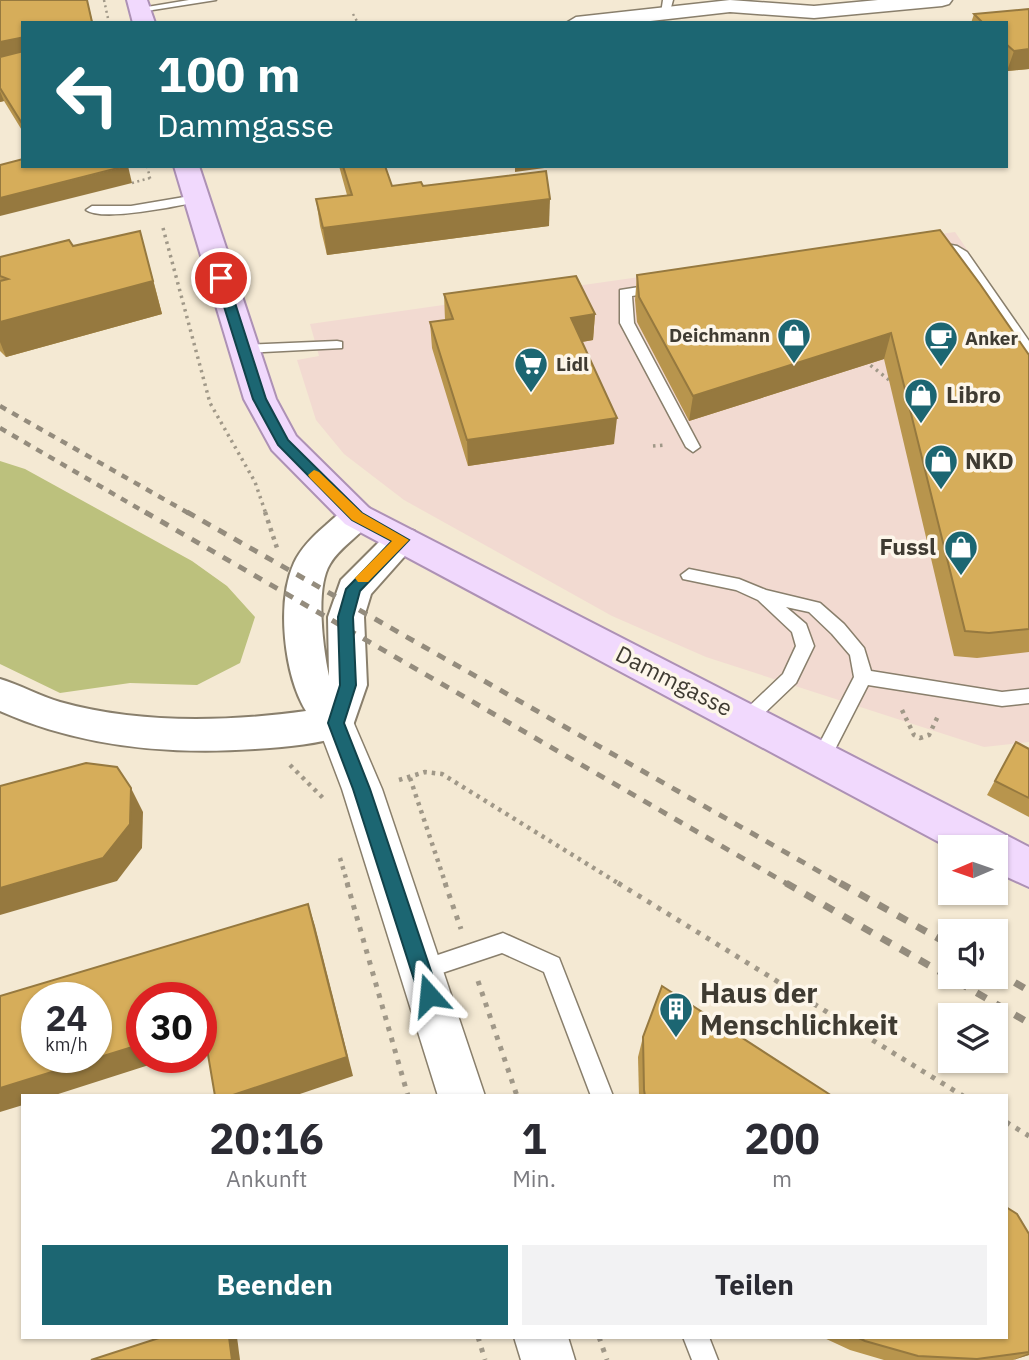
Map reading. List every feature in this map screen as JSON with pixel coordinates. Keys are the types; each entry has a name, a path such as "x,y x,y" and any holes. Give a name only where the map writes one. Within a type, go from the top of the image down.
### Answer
{"main road":[{"name":"Dammgasse","path":"187,168 260,399 283,442 357,516 966,835"},
{"path":"336,723 312,687 307,655 305,593 311,565 324,547 357,516"},
{"path":"336,723 348,685 346,617 354,589 402,540"},
{"path":"0,694 64,719 158,734 282,732 336,723"},
{"path":"1008,857 1029,868"}],"street":[{"path":"605,21 667,6 730,6 814,12 942,0"},
{"path":"336,723 362,789 461,1094"},
{"path":"542,1339 548,1360"}],"lane":[{"path":"140,11 211,0"},
{"path":"92,210 131,210 196,199"},
{"path":"924,248 938,246 953,249 963,255 1029,351"},
{"path":"666,287 625,293 627,323 693,447"},
{"path":"244,349 337,345"},
{"path":"690,575 739,585 762,595 814,607 838,629 858,653 863,677 821,758"},
{"path":"747,719 790,678 805,646 800,629 762,595"},
{"path":"863,677 1002,699 1029,696"},
{"path":"421,970 503,943 552,965 601,1094"},
{"path":"697,1339 705,1360"}],"path":[{"path":"353,14 357,21"},
{"path":"148,168 210,403 255,482 277,545 278,556"},
{"path":"132,183 150,178"},
{"path":"853,365 879,357"},
{"path":"865,361 897,386"},
{"path":"894,704 902,709 914,735 920,738 929,735 949,690"},
{"path":"290,766 323,798 326,810"},
{"path":"410,778 425,772 442,774 960,1094"},
{"path":"339,855 407,1094"},
{"path":"1008,1123 1029,1136"},
{"path":"479,1339 485,1360"},
{"path":"600,1339 607,1360"}],"shaded area":[{"path":"955,232 1029,340 1029,742 984,747 706,657 612,616 404,500 344,454 316,420 297,360 319,356 310,324"}],"green space":[{"path":"0,461 25,469 192,561 227,586 255,617 240,663 197,685 130,683 60,693 0,664"}],"building":[{"path":"0,0 87,0 92,21 21,21 21,122 0,88 0,57 20,52 20,38 0,42"},
{"path":"1029,9 1029,49 1014,51 1008,46 1008,21 981,21 974,14"},
{"path":"21,160 21,168 118,168 0,198 0,165"},
{"path":"344,168 386,168 392,186 421,182 423,186 546,171 550,199 323,228 316,199 352,195"},
{"path":"940,230 1029,355 1029,629 989,633 965,631 891,333 693,396 639,297 637,275"},
{"path":"140,231 153,281 0,322 0,281 8,279 0,276 0,257 69,240 73,246"},
{"name":"Lidl","path":"576,276 595,314 571,318 617,418 467,440 430,322 453,319 444,294"},
{"path":"1016,742 1029,749 1029,798 995,781"},
{"path":"86,763 117,767 131,788 130,824 103,858 0,888 0,786"},
{"path":"308,904 347,1057 236,1094 215,1094 211,1073 217,1073 217,982 126,982 126,1049 112,1053 112,982 47,982"},
{"name":"Haus der Menschlichkeit","path":"662,986 829,1094 645,1094 643,1037"},
{"path":"21,990 21,1073 48,1073 0,1088 0,996"},
{"path":"1008,1208 1017,1214 1029,1234 1029,1352 977,1359 918,1356 861,1339 1008,1339"},
{"path":"156,1339 229,1339 232,1360 91,1360"}],"railway":[{"path":"0,406 190,514"},
{"path":"0,428 148,514"},
{"path":"145,512 789,885"},
{"path":"187,512 843,885"},
{"path":"786,883 1029,1023"},
{"path":"840,883 938,938"},
{"path":"1008,978 1029,991"}],"slow traffic":[{"path":"314,475 357,516 402,540 363,578"}],"place":[{"name":"Deichmann","path":"794,365"},
{"name":"Anker","path":"941,368"},
{"name":"Lidl","path":"531,394"},
{"name":"Libro","path":"921,425"},
{"name":"NKD","path":"941,491"},
{"name":"Fussl","path":"961,577"},
{"name":"Haus der Menschlichkeit","path":"676,1039"}],"route":[{"path":"221,278 260,399 283,442 357,516 402,540 354,589 346,617 348,685 336,723 362,789 429,995"}]}
